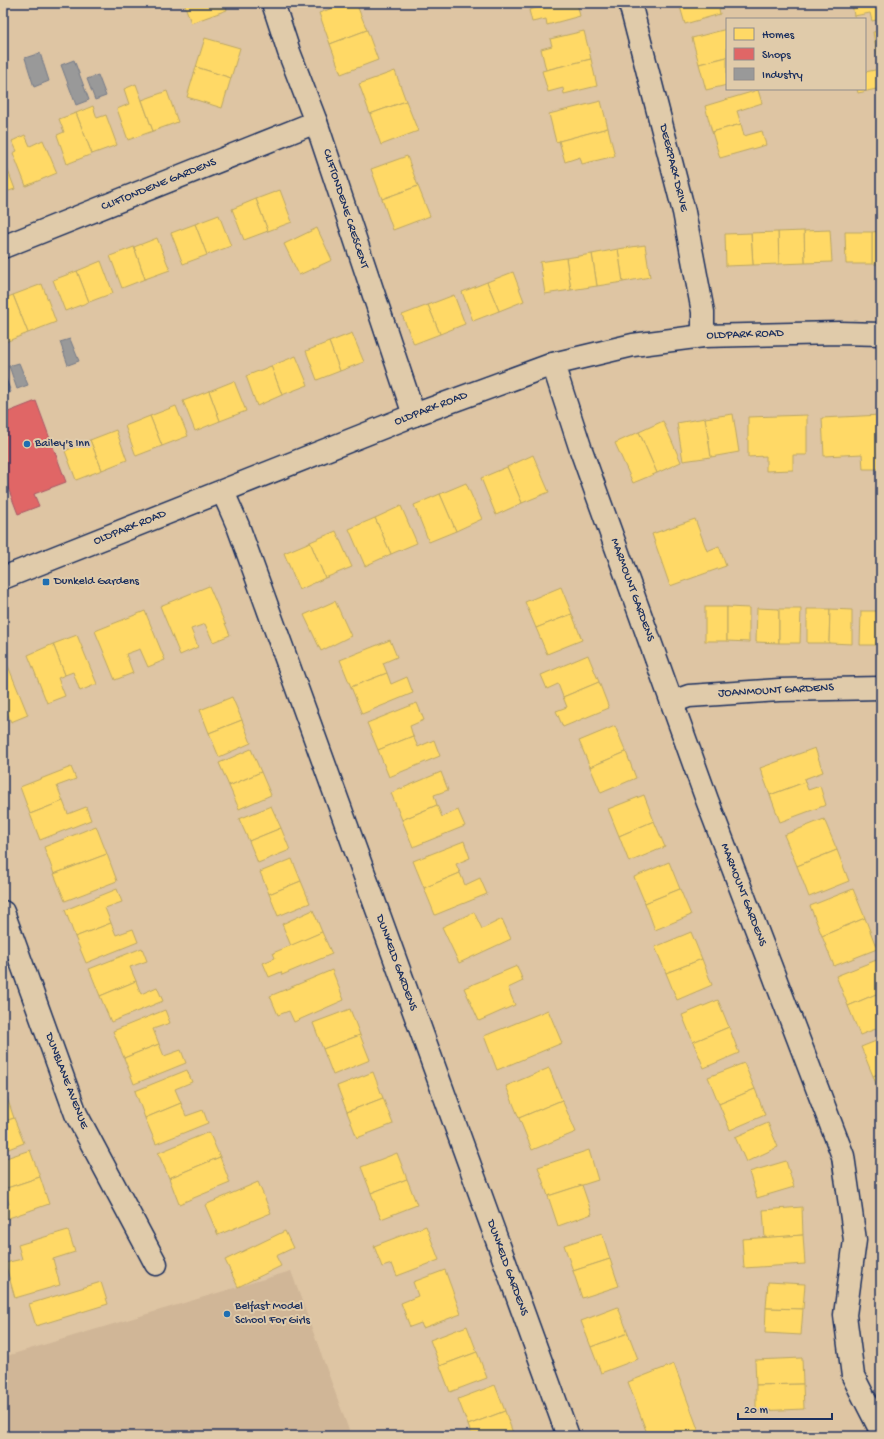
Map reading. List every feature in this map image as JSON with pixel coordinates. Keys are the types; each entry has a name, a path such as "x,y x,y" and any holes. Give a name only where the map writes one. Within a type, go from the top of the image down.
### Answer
{"street":[{"name":"CLIFTONDENE CRESCENT","path":"273,3 289,52 316,122 414,415"},
{"name":"DEERPARK DRIVE","path":"630,3 684,212 703,312 703,336"},
{"name":"CLIFTONDENE GARDENS","path":"3,247 316,122"},
{"name":"OLDPARK ROAD","path":"3,578 414,415 553,364 633,345 703,336 839,333 881,334"},
{"name":"MARMOUNT GARDENS","path":"553,364 581,450 707,800 843,1156 855,1240 845,1315 853,1376 881,1431"},
{"name":"DUNKELD GARDENS","path":"223,492 241,534 568,1436"},
{"name":"JOANMOUNT GARDENS","path":"672,702 689,696 803,689 881,688"},
{"name":"DUNBLANE AVENUE","path":"3,912 76,1114 156,1264"}],"shaded area":[{"name":"Belfast Model School For Girls","path":"291,1271 351,1436 3,1436 3,1357"}],"building: Homes":[{"path":"184,3 225,3 227,10 191,23"},
{"path":"346,3 356,3 367,30 330,44 319,13"},
{"path":"542,3 577,3 580,16 547,25 546,19 532,22 529,10 543,6"},
{"path":"679,3 736,4 719,9 720,14 685,24"},
{"path":"852,3 881,3 881,19 872,21 870,13 854,16"},
{"path":"726,29 726,57 699,64 692,38"},
{"path":"367,30 378,60 341,74 330,44"},
{"path":"584,31 591,59 546,70 541,49 552,46 550,39"},
{"path":"881,31 881,60 878,60 873,32"},
{"path":"205,38 240,48 231,78 196,67"},
{"path":"726,57 726,85 706,90 699,64"},
{"path":"591,59 597,86 564,94 563,88 548,92 542,71"},
{"path":"878,60 881,60 881,88 858,93 857,90 866,90 866,72 880,69"},
{"path":"196,67 231,78 222,108 187,97"},
{"path":"395,71 406,101 370,114 359,84"},
{"path":"136,84 153,131 128,140 117,109 129,104 124,89"},
{"path":"758,90 762,103 737,111 741,124 712,132 705,106"},
{"path":"167,91 178,122 153,131 142,100"},
{"path":"406,101 418,131 381,145 370,114"},
{"path":"601,101 608,128 556,142 549,114"},
{"path":"93,106 97,118 106,115 117,145 92,154 76,113"},
{"path":"76,113 92,154 67,164 57,135 64,132 59,119"},
{"path":"741,124 744,136 762,131 766,145 720,158 712,132"},
{"path":"608,128 615,156 582,164 580,157 565,162 559,141"},
{"path":"25,135 30,146 43,140 57,173 26,186 13,153 17,151 12,141"},
{"path":"407,156 418,186 382,199 371,169"},
{"path":"3,158 15,189 3,193"},
{"path":"418,186 430,216 393,230 382,199"},
{"path":"280,190 292,222 268,231 256,199"},
{"path":"256,199 268,231 244,240 232,209"},
{"path":"219,215 231,246 207,255 195,224"},
{"path":"195,224 207,255 183,264 171,233"},
{"path":"317,228 332,260 299,275 284,244"},
{"path":"830,230 832,262 805,263 804,231"},
{"path":"804,231 805,263 779,264 778,232"},
{"path":"881,231 881,264 872,264 872,232"},
{"path":"778,232 779,264 753,265 751,233"},
{"path":"845,232 872,232 872,264 846,264"},
{"path":"751,233 753,265 726,266 725,234"},
{"path":"157,238 170,270 145,279 134,247"},
{"path":"645,245 650,277 623,282 618,249"},
{"path":"134,247 145,279 122,288 110,256"},
{"path":"618,249 623,282 597,286 592,254"},
{"path":"592,254 597,286 571,290 566,258"},
{"path":"566,258 571,290 545,294 540,262"},
{"path":"101,261 113,293 89,302 77,271"},
{"path":"77,271 89,302 65,311 53,280"},
{"path":"513,272 524,301 499,311 487,282"},
{"path":"487,282 499,311 473,321 462,292"},
{"path":"42,284 56,322 28,333 13,295"},
{"path":"13,295 28,333 3,343 3,299"},
{"path":"454,295 465,324 440,334 428,305"},
{"path":"428,305 440,334 414,344 402,315"},
{"path":"352,333 364,362 340,371 329,342"},
{"path":"329,342 340,371 317,380 306,351"},
{"path":"296,356 308,385 282,395 271,366"},
{"path":"271,366 282,395 257,406 246,376"},
{"path":"234,381 246,411 220,421 209,391"},
{"path":"209,391 220,421 195,431 183,401"},
{"path":"176,406 188,436 162,446 150,416"},
{"path":"733,414 739,452 711,457 705,418"},
{"path":"807,415 807,455 793,455 793,470 766,471 766,456 748,457 748,417"},
{"path":"881,415 881,469 863,469 862,454 824,456 822,418"},
{"path":"150,416 162,446 136,456 125,426"},
{"path":"705,418 711,457 683,461 677,423"},
{"path":"663,421 681,462 657,473 639,432"},
{"path":"116,430 127,460 102,470 90,440"},
{"path":"639,432 657,473 633,483 615,443"},
{"path":"90,440 102,470 76,480 65,451"},
{"path":"533,455 549,492 522,503 507,467"},
{"path":"507,467 522,503 496,515 481,478"},
{"path":"466,483 482,519 456,531 440,494"},
{"path":"440,494 456,531 429,542 414,505"},
{"path":"401,506 417,543 391,554 375,518"},
{"path":"375,518 391,554 365,566 349,529"},
{"path":"695,519 707,551 719,546 726,566 670,586 652,534"},
{"path":"336,531 352,567 325,578 310,542"},
{"path":"310,542 325,578 299,590 284,553"},
{"path":"209,586 230,635 213,642 205,624 191,629 198,647 180,655 160,606"},
{"path":"561,587 572,614 536,628 525,602"},
{"path":"335,601 351,636 321,651 304,615"},
{"path":"705,607 727,607 727,641 705,641"},
{"path":"727,607 749,608 749,642 727,641"},
{"path":"757,608 779,609 779,643 756,642"},
{"path":"779,609 801,609 800,643 779,643"},
{"path":"807,609 830,609 829,643 807,643"},
{"path":"830,609 852,610 852,644 829,643"},
{"path":"145,611 165,660 148,667 140,649 126,654 133,673 115,680 95,631"},
{"path":"861,611 881,611 881,645 860,645"},
{"path":"572,614 582,640 547,654 536,628"},
{"path":"77,635 97,684 80,691 73,672 65,675 53,644"},
{"path":"390,640 397,657 383,663 387,673 351,687 340,660"},
{"path":"53,644 65,675 58,678 65,696 47,703 28,655"},
{"path":"588,655 599,682 563,697 558,684 547,689 541,675"},
{"path":"8,666 28,715 11,722 3,703 3,668"},
{"path":"387,673 391,684 407,677 413,693 362,714 351,687"},
{"path":"599,682 609,708 563,727 556,711 567,707 563,697"},
{"path":"232,697 242,720 209,733 200,710"},
{"path":"417,703 424,720 410,726 413,736 378,750 367,723"},
{"path":"242,720 251,743 219,757 209,733"},
{"path":"615,726 626,752 590,767 579,741"},
{"path":"413,736 418,747 434,740 440,756 389,777 378,750"},
{"path":"815,748 823,772 804,779 805,782 770,795 760,768"},
{"path":"251,749 261,772 229,786 219,763"},
{"path":"626,752 636,778 601,793 590,767"},
{"path":"71,767 76,779 57,786 63,801 30,814 20,787"},
{"path":"261,772 271,795 239,809 229,786"},
{"path":"441,772 448,790 434,795 437,805 402,820 391,793"},
{"path":"805,782 808,790 820,786 826,805 780,822 770,795"},
{"path":"644,795 654,821 619,836 608,809"},
{"path":"63,801 68,814 86,807 91,820 40,840 30,814"},
{"path":"437,805 442,817 458,810 465,826 413,847 402,820"},
{"path":"271,806 281,828 249,841 239,819"},
{"path":"824,819 837,850 797,866 784,835"},
{"path":"654,821 665,847 629,862 619,836"},
{"path":"96,826 107,854 54,874 44,847"},
{"path":"281,828 290,850 258,863 249,841"},
{"path":"464,841 470,858 456,864 460,873 424,888 413,861"},
{"path":"837,850 849,881 809,897 797,866"},
{"path":"107,854 117,881 65,901 54,874"},
{"path":"292,859 301,881 269,894 260,872"},
{"path":"669,862 680,889 645,903 634,877"},
{"path":"460,873 465,885 480,878 487,894 435,915 424,888"},
{"path":"301,881 310,903 278,916 269,894"},
{"path":"117,889 122,902 105,908 111,923 75,937 65,910"},
{"path":"680,889 691,915 655,930 645,903"},
{"path":"853,889 865,918 822,936 810,906"},
{"path":"313,910 322,932 291,946 282,924"},
{"path":"474,912 482,929 502,919 511,939 459,963 442,927"},
{"path":"865,918 877,949 834,966 822,936"},
{"path":"111,923 116,935 133,929 138,942 86,963 75,937"},
{"path":"322,932 332,954 282,975 281,972 269,977 263,963 275,958 273,953"},
{"path":"691,932 702,959 666,973 655,947"},
{"path":"142,948 147,961 130,967 136,981 100,996 89,969"},
{"path":"702,959 712,985 677,1000 666,973"},
{"path":"879,959 881,964 881,992 848,1006 836,976"},
{"path":"517,966 523,981 508,988 515,1005 479,1021 464,988"},
{"path":"332,970 344,1000 294,1022 289,1011 278,1015 270,996"},
{"path":"136,981 141,994 157,987 163,1001 111,1022 100,996"},
{"path":"881,992 881,1027 860,1035 848,1006"},
{"path":"718,1000 729,1027 693,1042 682,1015"},
{"path":"350,1009 360,1035 323,1049 313,1023"},
{"path":"165,1010 170,1023 153,1029 159,1044 124,1058 113,1031"},
{"path":"548,1010 562,1043 497,1070 484,1036"},
{"path":"729,1027 739,1053 704,1068 693,1042"},
{"path":"360,1035 370,1060 333,1075 323,1049"},
{"path":"881,1039 881,1073 873,1076 861,1047"},
{"path":"159,1044 164,1056 181,1050 186,1063 134,1084 124,1058"},
{"path":"744,1063 755,1089 719,1104 708,1077"},
{"path":"549,1068 562,1100 519,1118 506,1086"},
{"path":"187,1070 192,1082 175,1089 181,1103 145,1118 135,1091"},
{"path":"373,1072 383,1098 347,1112 337,1086"},
{"path":"881,1073 881,1096 873,1076"},
{"path":"755,1089 765,1115 730,1130 719,1104"},
{"path":"5,1092 14,1118 3,1122 3,1093"},
{"path":"383,1098 393,1124 357,1138 347,1112"},
{"path":"562,1100 576,1132 532,1150 519,1118"},
{"path":"181,1103 186,1116 203,1110 208,1123 156,1144 145,1118"},
{"path":"14,1118 24,1143 3,1151 3,1122"},
{"path":"768,1123 778,1147 746,1162 735,1137"},
{"path":"209,1132 220,1157 169,1178 158,1153"},
{"path":"30,1150 40,1177 4,1189 3,1159"},
{"path":"589,1150 598,1180 548,1196 538,1167"},
{"path":"397,1153 407,1179 371,1193 361,1167"},
{"path":"220,1157 230,1183 179,1204 169,1178"},
{"path":"786,1161 794,1187 757,1198 749,1172"},
{"path":"40,1177 49,1204 3,1220 3,1206 9,1204 4,1189"},
{"path":"407,1179 417,1205 381,1219 371,1193"},
{"path":"258,1182 271,1213 218,1235 205,1205"},
{"path":"582,1185 592,1214 558,1226 548,1196"},
{"path":"802,1207 803,1235 765,1238 763,1210"},
{"path":"426,1226 439,1260 397,1276 392,1264 382,1267 374,1246"},
{"path":"68,1230 75,1252 53,1259 60,1285 15,1298 5,1263 22,1259 18,1245"},
{"path":"285,1231 293,1248 276,1256 281,1266 238,1287 225,1260"},
{"path":"602,1233 610,1259 573,1271 564,1245"},
{"path":"803,1235 805,1264 744,1268 742,1239"},
{"path":"610,1259 619,1286 582,1298 573,1271"},
{"path":"445,1270 461,1314 423,1328 421,1323 410,1327 401,1303 418,1296 413,1282"},
{"path":"101,1282 108,1304 36,1326 29,1304"},
{"path":"768,1282 805,1284 803,1309 766,1308"},
{"path":"618,1307 628,1333 591,1347 581,1321"},
{"path":"766,1308 803,1309 801,1335 765,1333"},
{"path":"467,1326 477,1352 440,1366 430,1340"},
{"path":"628,1333 638,1359 601,1373 591,1347"},
{"path":"477,1352 487,1378 450,1392 440,1366"},
{"path":"802,1358 803,1384 756,1385 755,1360"},
{"path":"674,1364 699,1432 689,1436 648,1436 628,1382"},
{"path":"803,1384 804,1409 756,1411 756,1385"},
{"path":"495,1385 505,1411 468,1425 458,1399"},
{"path":"505,1411 514,1436 472,1436 468,1425"}],"building: Shops":[{"name":"Bailey's Inn","path":"36,401 66,482 34,494 39,506 18,514 3,475 3,414"}],"building: Industry":[{"path":"40,53 49,81 34,87 25,58"},
{"path":"74,60 89,100 76,105 61,65"},
{"path":"98,75 106,96 95,100 87,79"},
{"path":"70,339 79,361 68,365 60,342"},
{"path":"19,363 28,385 17,389 9,366"},
{"path":"3,371 11,392 3,396"}],"place":[{"name":"Bailey's Inn","path":"27,444"},
{"name":"Dunkeld Gardens","path":"46,582"},
{"name":"Belfast Model School For Girls","path":"227,1314"}]}
